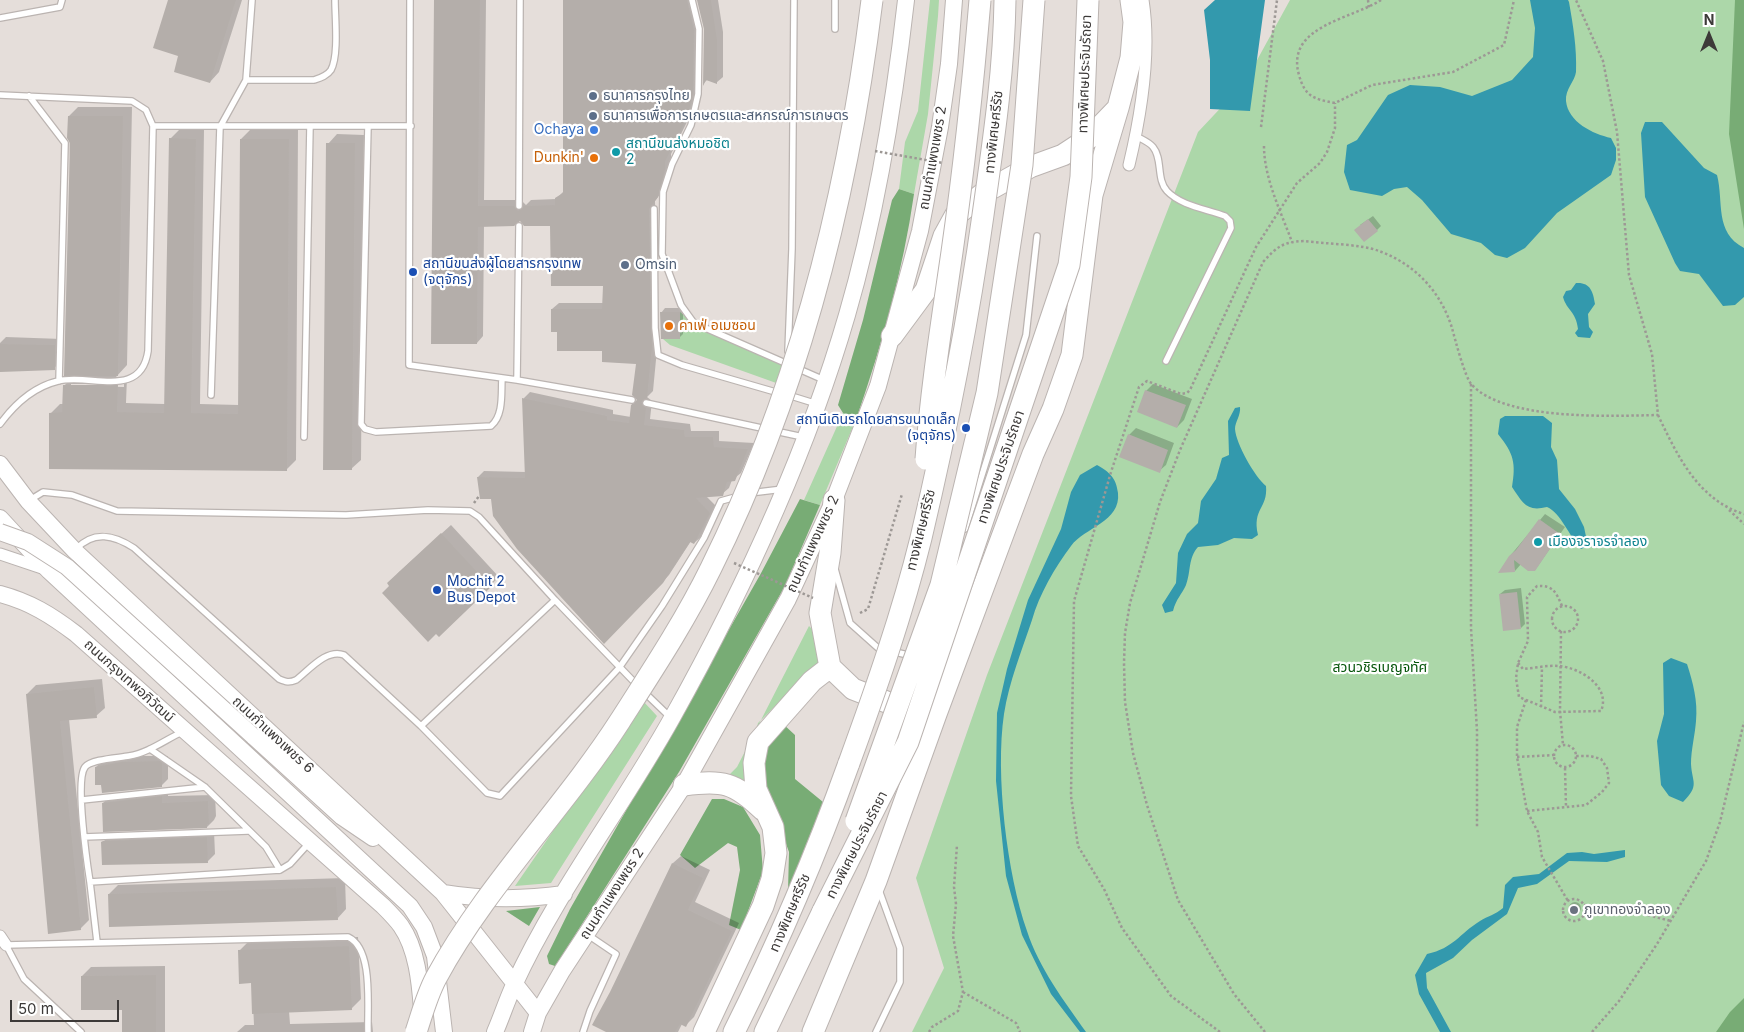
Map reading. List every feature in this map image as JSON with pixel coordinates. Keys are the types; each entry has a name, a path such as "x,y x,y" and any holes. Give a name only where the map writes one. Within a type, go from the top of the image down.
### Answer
{"highway":[{"path":"416,1032 435,981 462,935 616,727 665,651 711,568 746,490 782,396 817,284 838,200 854,115 872,0"},
{"path":"920,539 936,349 952,252 970,105 980,0"},
{"name":"ทางพิเศษศรีรัช","path":"734,1032 773,954 817,851 879,680 920,539 970,306 992,150 1005,32 1005,0"},
{"name":"ทางพิเศษศรีรัช","path":"765,1032 823,911 941,585 986,393 1022,165 1034,0"},
{"name":"ทางพิเศษประจิมรัถยา","path":"823,911 908,742 1069,265 1082,178 1088,0"},
{"path":"812,1032 876,881 936,714 945,671 1053,409 1072,355 1092,196 1131,58 1134,22 1131,0"},
{"path":"892,336 926,290 944,236 955,216 985,192 1030,167 1070,151 1089,138 1118,108"},
{"path":"834,500 830,553 820,613 830,667 853,689 915,713 936,714"},
{"path":"704,1032 763,906 772,879 776,852 773,827 756,789 754,762 758,742 812,681 830,667"},
{"path":"684,785 713,782 734,787 746,794 765,812"}],"street":[{"path":"495,1032 514,984 564,894 672,718 744,577 806,438 847,315 876,194 898,72 906,0"},
{"name":"ถนนกำแพงเพชร 2","path":"532,1032 538,1013 586,934 684,785 788,599 834,500 878,386 930,182 949,64 954,0"},
{"path":"1129,165 1136,136 1146,44 1143,0"},
{"name":"ถนนกำแพงเพชร 6","path":"0,464 28,501 75,551 443,893 538,1013"},
{"path":"0,518 49,571 410,906 424,927 435,956 444,1032"},
{"path":"0,532 28,542 67,567 342,817 375,840 401,854"},
{"path":"0,554 49,571"},
{"name":"ถนนกรุงเทพอภิวัฒน์","path":"0,594 25,601 49,614 76,634 310,842"},
{"path":"310,842 383,906 402,927 419,976 423,1032"},
{"path":"443,893 477,899 504,900 564,894"}],"lane":[{"path":"0,18 60,7 62,0"},
{"path":"211,395 220,127 246,80 252,0"},
{"path":"246,80 314,80 325,76 331,70 335,53 336,0"},
{"path":"410,0 409,365 518,380 632,400"},
{"path":"519,206 520,0"},
{"path":"692,0 698,29 698,94 691,125 672,164 663,192 662,254 681,305 694,323 788,366 826,381"},
{"path":"788,366 792,249 794,0"},
{"path":"834,29 835,0"},
{"path":"0,95 132,101 146,110 153,126 147,361 143,370 128,380 58,381 26,396 11,409 0,424"},
{"path":"29,96 65,143 58,381"},
{"path":"153,126 411,126"},
{"path":"304,437 310,126"},
{"path":"368,126 361,424 365,430 376,432 492,426 497,421 500,411 502,378"},
{"path":"1136,136 1152,146 1159,160 1163,184 1168,192 1181,201 1225,216 1230,221 1231,228 1166,361"},
{"path":"654,209 655,328 658,355 682,365 818,404"},
{"path":"518,380 519,226"},
{"path":"961,539 1026,335 1037,236"},
{"path":"646,403 806,438"},
{"path":"75,551 83,542 99,536 118,537 134,548 280,680 290,683 329,654 338,652 344,654 421,726 486,792 500,796 619,668 662,606 693,555 721,502 743,494 785,488"},
{"path":"28,501 43,492 72,495 117,511 346,515 428,510 470,510 480,516 554,600 619,668 672,718"},
{"path":"918,658 958,548"},
{"path":"830,553 850,623 878,648 918,658 945,671"},
{"path":"421,726 554,600"},
{"path":"97,942 84,837 82,775 85,766 92,762 136,755 184,730"},
{"path":"150,749 205,787 266,848 280,870"},
{"path":"82,800 205,787"},
{"path":"84,837 248,831"},
{"path":"90,882 280,870 290,864 310,842"},
{"path":"876,881 900,948 900,982 876,1032"},
{"path":"582,1032 616,954 586,934"},
{"path":"81,1032 24,979 3,940 97,942 348,937 354,940 363,952 366,972 368,1032"}],"path":[{"path":"1261,127 1277,0"},
{"path":"1368,0 1369,8"},
{"path":"1381,0 1369,8 1312,32 1300,47 1297,69 1301,85 1309,96 1335,103 1372,85 1453,72 1504,45 1514,0"},
{"path":"1576,0 1603,61 1617,132 1629,275 1652,354 1658,415 1677,456 1693,478 1744,524"},
{"path":"1220,1032 1171,996 1122,928 1104,889 1078,846 1071,796 1072,624 1074,601 1111,472 1142,383 1147,381 1181,394 1187,394 1190,390 1256,247 1297,183 1320,163 1327,152 1335,128 1335,103"},
{"path":"1264,146 1264,158 1292,242"},
{"path":"875,151 943,163"},
{"path":"1265,1032 1234,994 1178,900 1147,804 1133,753 1125,702 1125,633 1130,603 1160,502 1180,450 1262,262 1276,247 1292,242 1304,241 1379,251 1409,266 1429,284 1447,310 1470,384 1471,628 1477,731 1477,827"},
{"path":"1470,384 1499,404 1584,417 1658,415"},
{"path":"860,613 868,609 902,494"},
{"path":"1728,509 1744,514"},
{"path":"734,563 812,598"},
{"path":"1518,663 1523,669 1559,666 1580,671 1589,677 1601,690 1604,703 1601,711 1560,711 1541,707 1519,697 1516,678 1518,663 1528,641 1527,597 1537,586 1547,586 1556,591 1562,606"},
{"path":"1562,606 1574,609 1579,620 1572,630 1561,631 1555,628 1552,620 1555,611 1562,606"},
{"path":"1561,631 1559,666 1563,746"},
{"path":"1541,707 1542,667"},
{"path":"1526,700 1517,727 1517,758 1527,810 1538,832 1542,857 1568,901"},
{"path":"1592,1032 1618,1001 1671,921 1706,861 1717,830 1744,722"},
{"path":"1563,746 1573,749 1576,756 1574,763 1565,768 1555,762 1554,755 1557,749 1563,746"},
{"path":"1517,758 1554,755"},
{"path":"1527,810 1586,805 1602,792 1609,783 1606,768 1601,759 1590,756 1576,756"},
{"path":"1565,768 1566,807"},
{"path":"929,1032 932,1027 958,1011 963,992 953,936 956,904 954,887 957,845"},
{"path":"1584,905 1584,915 1578,920 1571,920 1565,917 1563,910 1568,901 1575,899 1584,905 1624,909 1671,921"},
{"path":"963,992 1016,1023 1020,1032"}],"green space":[{"path":"930,0 939,0 938,16 928,114 914,194 899,189 905,142 918,111"},
{"name":"สวนวชิรเบญจทัศ","path":"1290,0 1744,0 1744,1032 912,1032 944,968 916,878 987,675 1198,132 1245,82"},
{"path":"1735,0 1744,0 1744,229 1729,134"},
{"path":"899,189 914,194 904,251 891,307 857,417 843,413 838,405 863,320 892,200"},
{"path":"680,312 694,323 788,366 779,384 670,345 663,339 679,339"},
{"path":"843,413 857,417 820,505 804,500"},
{"path":"800,499 820,505 785,586 679,772 555,966 549,964 547,956 570,909 760,575"},
{"path":"809,626 816,633 819,663 761,720"},
{"path":"643,701 657,716 551,883 515,886"},
{"path":"782,723 795,735 795,779 823,802 788,891 789,852 769,797 764,775 766,751"},
{"path":"756,729 752,746 748,787 730,774 737,767"},
{"path":"712,799 724,799 743,807 760,835 763,871 741,930 729,925 740,870 737,847 728,843 695,868 680,855"},
{"path":"540,907 529,926 506,911"},
{"path":"1744,998 1744,1032 1716,1032 1730,1012"}],"water":[{"path":"1215,0 1265,0 1250,111 1210,109 1210,60 1204,10"},
{"path":"1530,0 1568,0 1569,2 1576,72 1568,89 1566,101 1571,115 1582,126 1611,138 1616,148 1616,160 1611,175 1557,213 1525,248 1507,258 1495,255 1481,243 1451,234 1422,200 1407,187 1394,189 1382,196 1350,190 1344,172 1347,145 1357,140 1388,95 1410,85 1440,87 1472,96 1512,80 1533,57 1535,28"},
{"path":"1645,122 1662,122 1704,168 1717,175 1724,225 1728,234 1744,248 1744,297 1735,305 1723,306 1699,274 1680,271 1675,263 1645,197 1641,133"},
{"path":"1576,283 1588,286 1593,295 1595,304 1588,314 1589,327 1593,332 1590,338 1578,337 1575,333 1578,329 1577,323 1563,297 1566,291 1571,290"},
{"path":"1240,407 1240,413 1235,426 1236,435 1247,460 1266,486 1265,500 1257,519 1258,535 1252,539 1234,538 1218,545 1198,547 1191,560 1188,580 1173,611 1165,613 1162,605 1176,583 1178,553 1187,534 1198,523 1201,501 1216,479 1222,458 1229,455 1228,421 1235,408"},
{"path":"1505,416 1543,416 1552,423 1551,447 1557,460 1559,489 1575,509 1584,527 1588,546 1581,549 1557,514 1547,507 1534,508 1526,505 1512,487 1514,465 1511,453 1498,434 1500,419"},
{"path":"1097,465 1114,479 1118,493 1117,503 1114,511 1108,518 1077,539 1071,546 1053,572 1043,591 1012,678 1006,702 1001,765 1005,824 1020,908 1038,958 1053,984 1086,1032 1080,1032 1051,994 1022,935 1006,876 996,781 997,713 1007,669 1028,600 1061,529 1071,492 1080,475"},
{"path":"1671,658 1687,664 1696,699 1691,759 1694,784 1692,792 1683,802 1669,796 1661,785 1657,741 1664,714 1663,663"},
{"path":"1625,850 1625,857 1607,862 1569,861 1537,884 1518,888 1507,914 1472,940 1453,958 1426,973 1427,988 1451,1032 1440,1032 1419,994 1415,975 1427,954 1444,948 1483,919 1503,908 1505,885 1513,877 1539,874 1567,853 1582,852 1594,854"}],"building":[{"path":"168,0 236,0 210,83 174,72 178,56 153,48"},
{"path":"434,0 480,0 478,206 514,206 518,211 524,206 555,205 555,198 563,193 563,0 687,0 694,30 693,93 688,116 665,162 665,170 658,197 649,209 652,346 647,398 641,402 646,408 644,425 684,430 685,437 713,437 714,447 748,449 735,481 727,482 723,496 696,498 710,513 694,544 690,542 663,583 604,644 517,549 493,516 491,499 480,499 477,477 525,478 522,398 607,416 607,420 629,423 631,405 637,400 632,395 636,364 602,362 602,351 557,351 557,332 551,332 551,309 602,309 603,286 551,286 550,226 524,226 520,221 514,226 478,227 477,344 431,344"},
{"path":"697,0 711,0 717,39 717,84 706,80 703,86 704,29"},
{"path":"68,116 123,116 118,376 64,376 70,143 67,138"},
{"path":"169,138 196,139 191,413 238,414 240,139 289,139 287,471 49,469 49,413 62,412 63,385 118,385 117,412 164,413"},
{"path":"326,143 355,143 352,470 323,470"},
{"path":"1368,219 1378,231 1364,242 1354,230"},
{"path":"660,312 680,312 680,339 661,339"},
{"path":"0,344 55,345 55,370 0,372"},
{"path":"1145,390 1186,405 1177,428 1137,412"},
{"path":"1128,434 1168,450 1160,473 1119,457"},
{"name":"เมืองจราจรจำลอง","path":"1539,519 1560,534 1535,571 1528,571 1514,560 1515,572 1498,573 1509,556 1516,550"},
{"name":"Mochit 2 Bus Depot","path":"441,533 491,587 439,637 436,634 428,642 382,593 389,586 387,583"},
{"path":"1517,592 1521,629 1503,631 1499,594"},
{"path":"94,687 97,718 60,721 81,930 48,934 26,694"},
{"path":"160,761 162,763 162,787 102,793 101,785 95,785 95,767 121,762"},
{"path":"162,796 162,803 208,801 209,824 207,824 207,828 103,832 102,803"},
{"path":"207,837 208,863 102,865 101,842 103,841"},
{"path":"672,863 703,878 688,910 732,931 686,1027 680,1024 675,1032 606,1032 592,1025 610,992"},
{"path":"336,887 338,920 109,927 108,894"},
{"name":"ภูเขาทองจำลอง","path":"1576,904 1579,905 1579,915 1572,916 1569,915 1568,908 1569,905"},
{"path":"349,946 352,1010 252,1014 251,983 239,984 238,950"},
{"path":"156,975 156,1032 122,1032 122,1010 81,1010 81,976"}],"place":[{"name":"ธนาคารกรุงไทย","path":"593,96"},
{"name":"ธนาคารเพื่อการเกษตรและสหกรณ์การเกษตร","path":"593,116"},
{"name":"Ochaya","path":"594,130"},
{"name":"สถานีขนส่งหมอชิต 2","path":"616,152"},
{"name":"Dunkin'","path":"594,158"},
{"name":"Omsin","path":"625,265"},
{"name":"สถานีขนส่งผู้โดยสารกรุงเทพ (จตุจักร)","path":"413,272"},
{"name":"คาเฟ่ อเมซอน","path":"669,326"},
{"name":"สถานีเดินรถโดยสารขนาดเล็ก (จตุจักร)","path":"966,428"},
{"name":"เมืองจราจรจำลอง","path":"1538,542"},
{"name":"Mochit 2 Bus Depot","path":"437,590"},
{"name":"ภูเขาทองจำลอง","path":"1574,910"}]}
